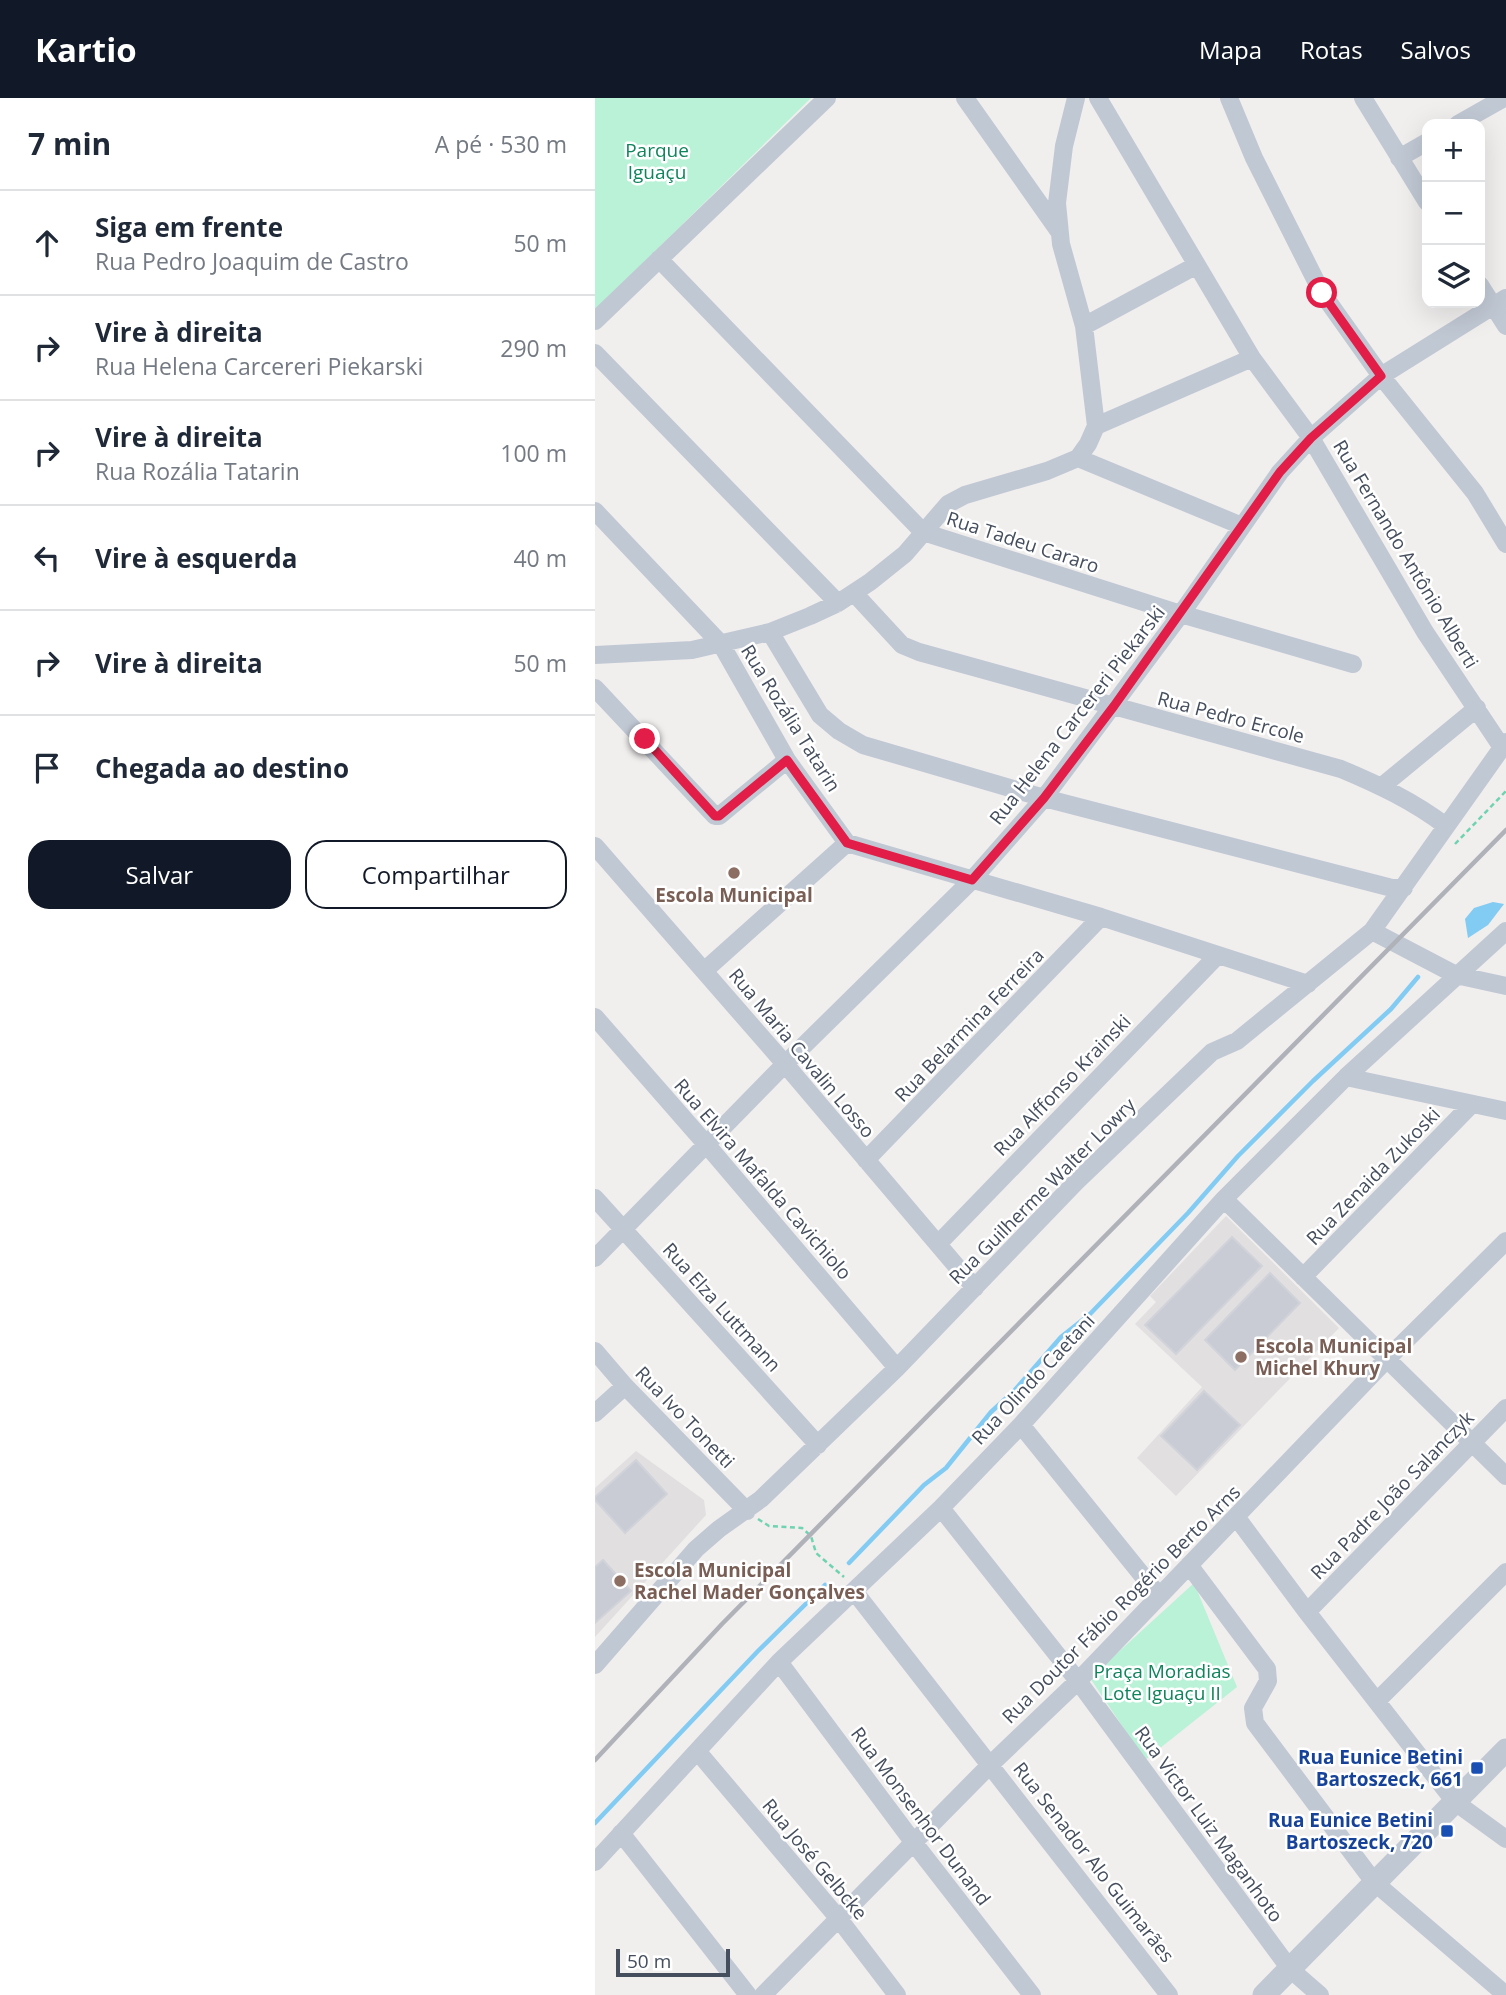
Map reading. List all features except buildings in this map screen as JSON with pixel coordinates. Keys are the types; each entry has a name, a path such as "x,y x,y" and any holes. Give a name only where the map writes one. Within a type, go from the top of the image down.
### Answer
{"street":[{"path":"595,321 827,98"},
{"path":"965,98 1058,230"},
{"path":"595,655 692,650 770,632 838,603 854,593 905,554 949,504 965,495 1047,471 1078,458 1097,426 1084,326 1058,230 1057,203 1064,146 1076,98"},
{"name":"Rua Fernando Antônio Alberti","path":"1098,98 1252,358 1311,438 1425,632 1503,744"},
{"path":"1229,98 1254,158 1322,293 1381,376 1475,493 1506,544"},
{"path":"1363,98 1422,194"},
{"path":"1467,119 1504,98"},
{"path":"1399,158 1422,145"},
{"name":"Rua Tadeu Cararo","path":"659,259 923,532 1181,614 1353,664"},
{"path":"1084,326 1198,265"},
{"path":"1485,289 1500,302 1506,326"},
{"name":"Rua Helena Carcereri Piekarski","path":"595,1258 785,1064 972,880 1044,798 1181,614 1280,472 1311,438 1381,376 1500,302"},
{"path":"595,353 838,603"},
{"path":"1097,426 1252,358"},
{"path":"1078,458 1242,526"},
{"name":"Rua Rozália Tatarin","path":"595,511 721,644 787,760 847,843"},
{"name":"Rua Pedro Ercole","path":"854,593 902,645 919,652 1341,769 1420,807 1446,827"},
{"path":"770,632 820,715 839,731 863,745 1044,798 1392,888 1404,888"},
{"path":"595,688 715,816 719,816 787,760"},
{"path":"1381,787 1476,708"},
{"name":"Rua Guilherme Walter Lowry","path":"595,1665 696,1549 719,1529 747,1511 818,1445 897,1368 1085,1173 1212,1052 1237,1041 1371,931 1404,888 1503,744"},
{"path":"704,971 847,843 1101,918 1308,984"},
{"name":"Rua Maria Cavalin Losso","path":"595,846 975,1288"},
{"name":"Rua Belarmina Ferreira","path":"866,1160 1101,918"},
{"path":"1371,931 1456,975 1506,986"},
{"name":"Rua Olindo Caetani","path":"595,1862 851,1585 941,1508 1021,1425 1224,1199 1346,1077 1506,931"},
{"name":"Rua Alffonso Krainski","path":"938,1244 1217,956"},
{"name":"Rua Elvira Mafalda Cavichiolo","path":"595,1017 897,1368"},
{"path":"1346,1077 1506,1111"},
{"name":"Rua Zenaida Zukoski","path":"1303,1277 1472,1104"},
{"name":"Rua Elza Luttmann","path":"595,1198 818,1445"},
{"path":"1224,1199 1506,1476"},
{"name":"Rua Doutor Fábio Rogério Berto Arns","path":"764,1995 991,1764 1078,1681 1388,1358 1506,1241"},
{"name":"Rua Ivo Tonetti","path":"595,1351 625,1386 747,1511"},
{"path":"595,1413 625,1386"},
{"name":"Rua Padre João Salanczyk","path":"1307,1612 1506,1408"},
{"path":"1021,1425 1159,1596"},
{"name":"Rua Victor Luiz Maganhoto","path":"941,1508 1078,1681 1290,1969 1320,1995"},
{"path":"1237,1518 1455,1802 1506,1839"},
{"path":"1189,1565 1267,1670 1268,1681 1253,1708 1255,1723 1374,1882 1506,1995"},
{"path":"1377,1701 1506,1572"},
{"name":"Rua Senador Alo Guimarães","path":"851,1585 1169,1995"},
{"name":"Rua Monsenhor Dunand","path":"779,1662 1032,1995"},
{"path":"1264,1995 1506,1749"},
{"name":"Rua José Gelbcke","path":"698,1752 839,1919 897,1995"},
{"path":"621,1833 748,1995"}],"path":[{"path":"1448,852 1506,791"},
{"path":"747,1511 769,1526 802,1528 811,1536 817,1553 851,1585"}],"shaded area":[{"name":"Escola Municipal Michel Khury","path":"1226,1216 1339,1328 1176,1496 1137,1458 1202,1387 1135,1324 1156,1302 1150,1296"},
{"name":"Escola Municipal Rachel Mader Gonçalves","path":"636,1451 704,1500 706,1515 595,1637 595,1488"}],"green space":[{"name":"Parque Iguaçu","path":"595,98 811,98 595,310"},
{"name":"Praça Moradias Lote Iguaçu II","path":"1194,1583 1237,1687 1145,1760 1090,1678"}],"water":[{"path":"1493,902 1504,904 1488,925 1468,938 1465,919 1474,908"}],"waterway":[{"path":"849,1563 924,1485 946,1468 991,1412 1014,1391 1061,1337 1090,1314 1188,1213 1238,1156 1313,1081 1391,1009 1418,977"},
{"path":"595,1823 758,1651 825,1585"}],"railway":[{"path":"595,1760 722,1624 1506,830"}],"place":[{"name":"Escola Municipal","path":"734,873"},
{"name":"Escola Municipal Michel Khury","path":"1241,1357"},
{"name":"Escola Municipal Rachel Mader Gonçalves","path":"620,1581"},
{"name":"Rua Eunice Betini Bartoszeck, 661","path":"1477,1768"},
{"name":"Rua Eunice Betini Bartoszeck, 720","path":"1447,1831"}],"route":[{"path":"645,739 715,816 719,816 787,760 847,843 972,880 1044,798 1114,706 1280,472 1311,438 1381,376 1322,293"}]}
